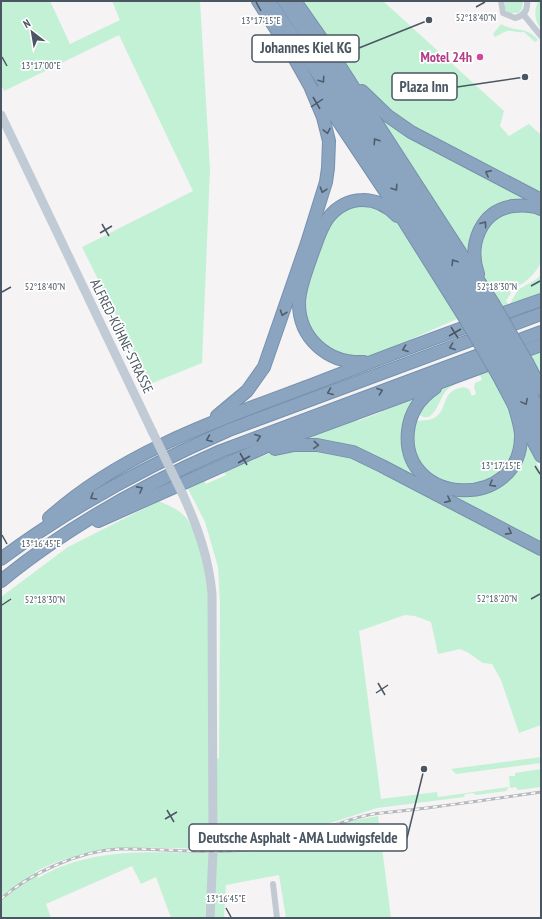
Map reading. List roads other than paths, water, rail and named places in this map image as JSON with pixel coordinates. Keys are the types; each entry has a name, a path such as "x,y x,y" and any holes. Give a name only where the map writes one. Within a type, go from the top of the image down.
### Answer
{"highway":[{"path":"258,1 415,238"},
{"path":"269,1 478,309 513,369 541,434"},
{"path":"284,1 425,215 513,369 541,413"},
{"path":"295,1 330,51 485,291"},
{"path":"13,550 63,505 94,483 220,414 247,391 264,367 305,250 326,182 329,151 327,130 317,102 304,74 287,45"},
{"path":"330,51 360,89 390,118 426,140 541,200"},
{"path":"388,356 364,362 343,361 323,352 316,345 303,326 300,314 301,288 321,232 333,214 354,200 366,199 377,202 388,208 478,309"},
{"path":"478,309 485,291 474,261 475,240 482,225 489,218 508,207 529,206 541,209"},
{"path":"494,316 541,296"},
{"path":"183,435 494,316 541,300"},
{"path":"1,559 93,497 187,448 229,430 541,314"},
{"path":"1,581 70,532 146,486 220,451 541,332"},
{"path":"70,532 113,515 250,453 541,345"},
{"path":"487,365 433,389 414,410 409,424 408,442 411,455 421,472 435,484 451,490 470,492 486,488 504,475 516,458 520,442 520,427 513,401 513,369"},
{"path":"513,369 541,389"},
{"path":"513,401 541,456"},
{"path":"250,453 304,444 329,446 353,452 541,549"}],"main road":[{"name":"ALFRED-KÜHNE-STRASSE","path":"1,115 184,496 198,529 211,572 213,852 210,918"}],"street":[{"path":"501,1 501,9 506,16 515,18 526,11 527,1"},
{"path":"523,14 541,36"},
{"path":"273,884 276,918"}],"railway":[{"path":"1,899 26,880 41,872 88,854 119,849 238,851 270,847 358,817 541,792"}],"place":[{"name":"Johannes Kiel KG","path":"429,20"},
{"name":"Motel 24h","path":"480,57"},
{"name":"Plaza Inn","path":"525,77"},
{"name":"Deutsche Asphalt - AMA Ludwigsfelde","path":"424,769"}]}
